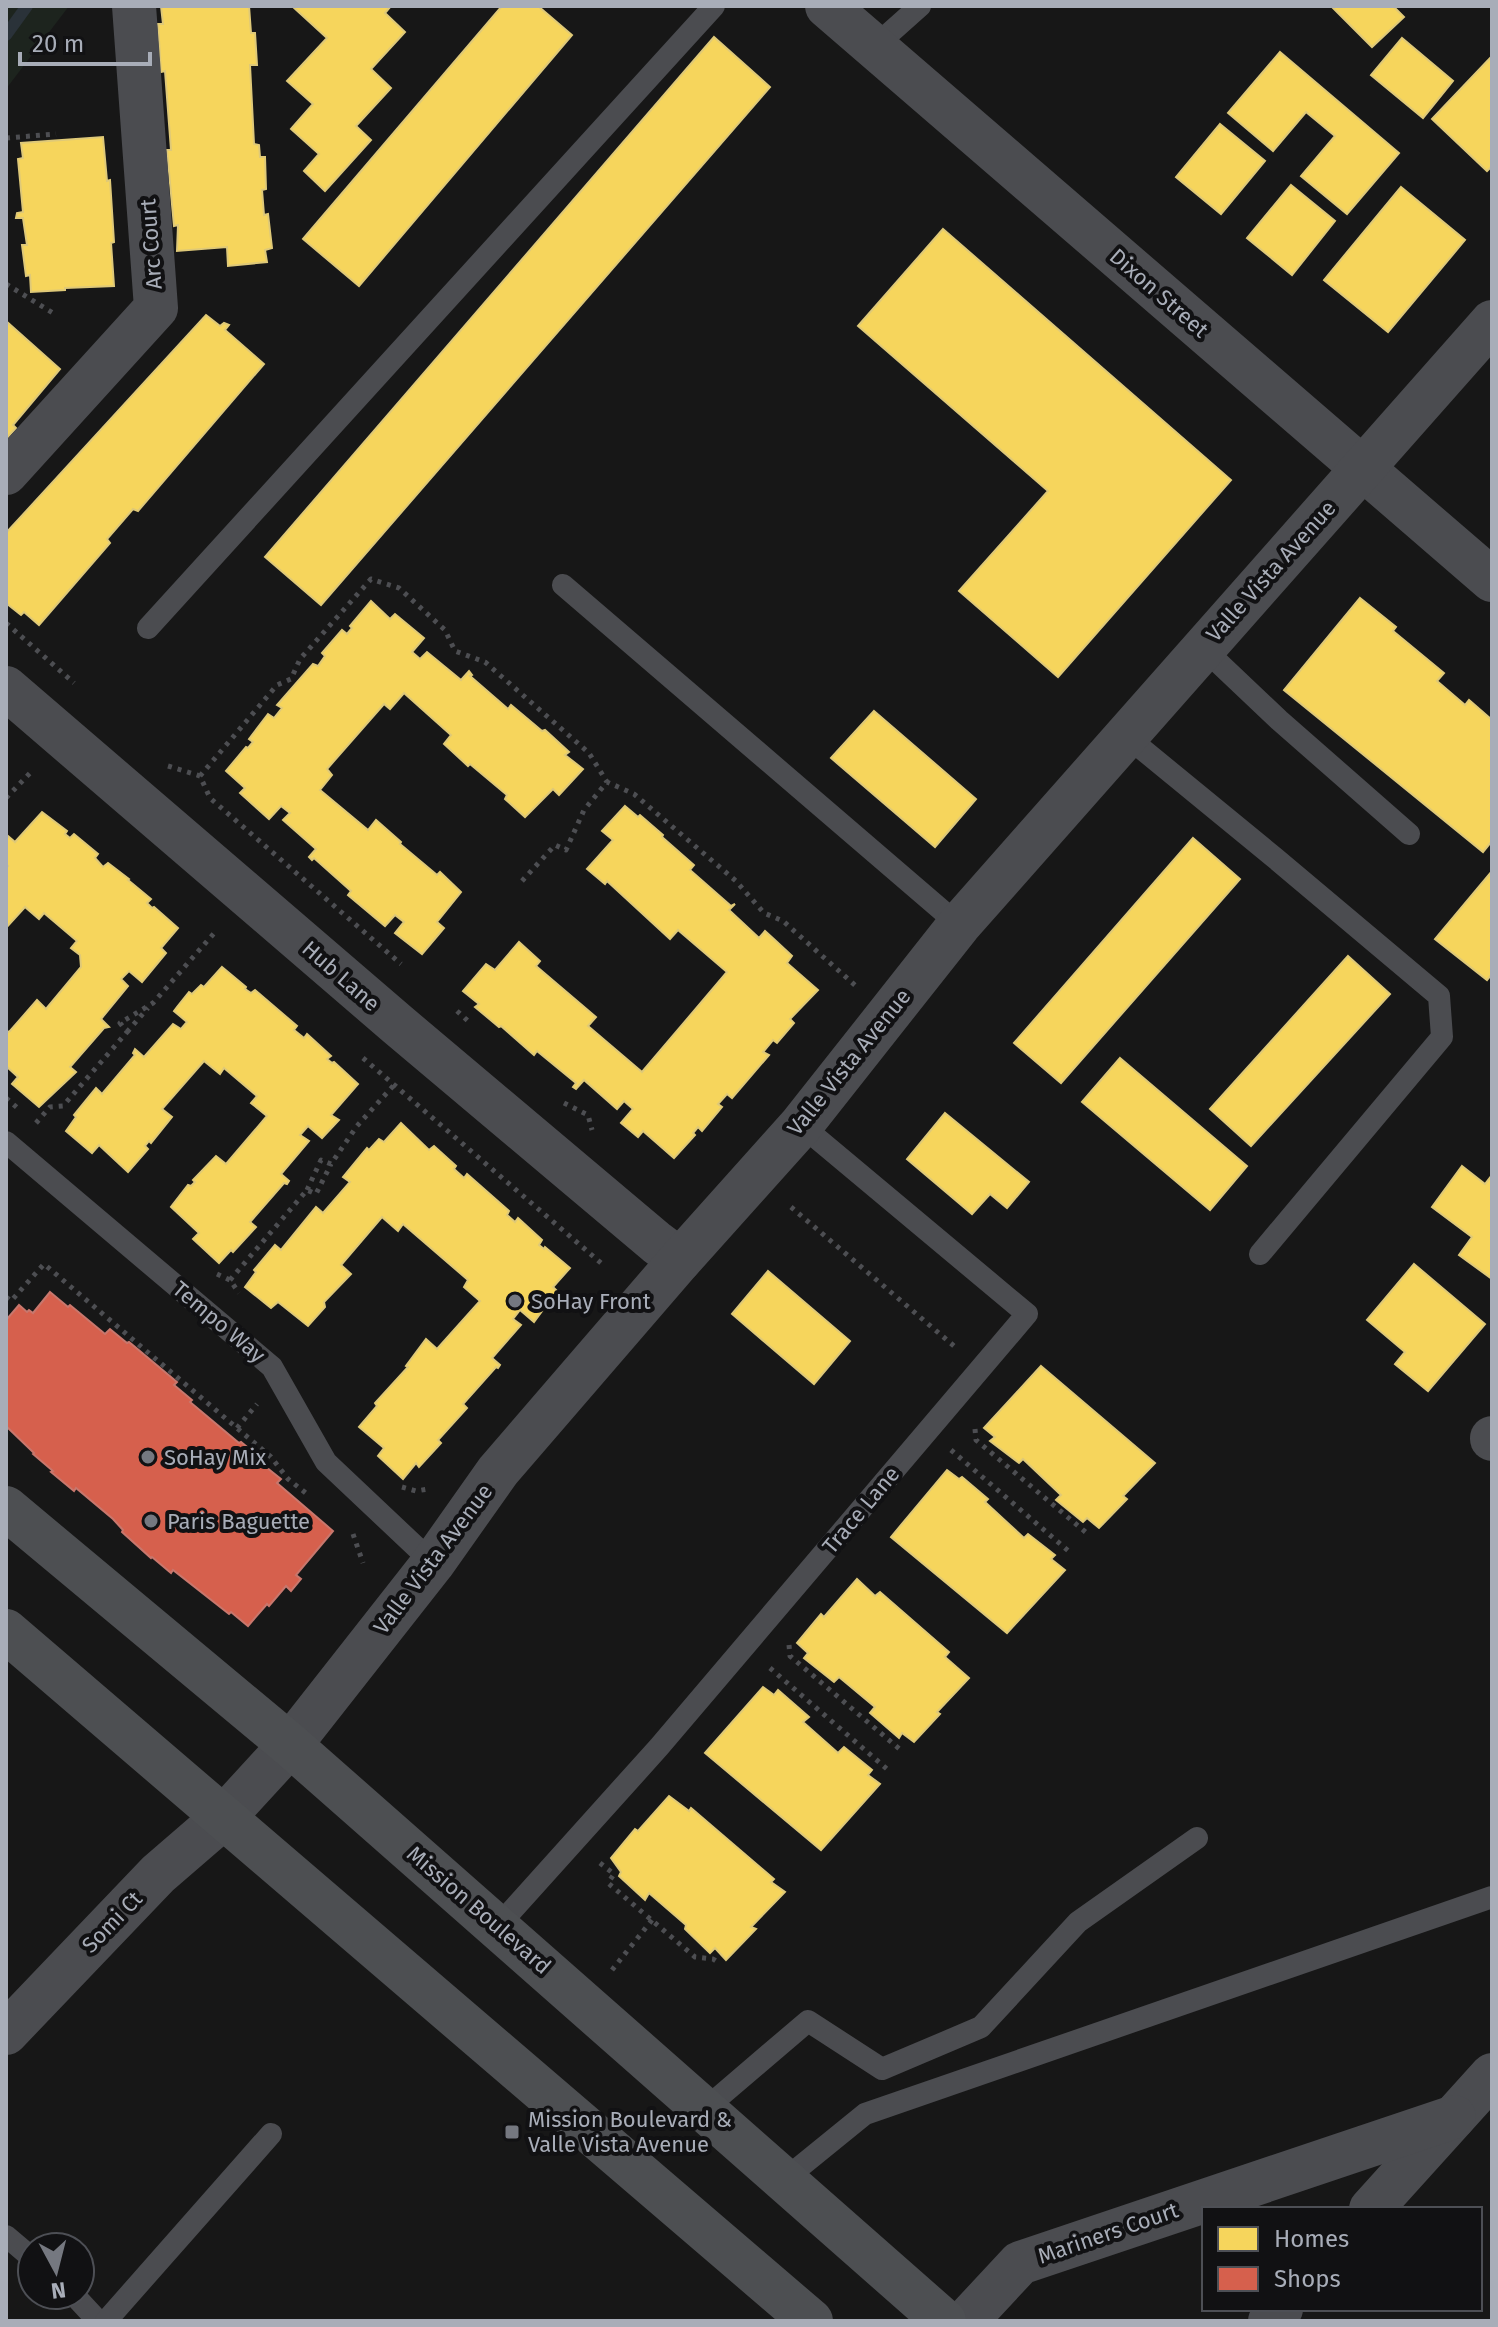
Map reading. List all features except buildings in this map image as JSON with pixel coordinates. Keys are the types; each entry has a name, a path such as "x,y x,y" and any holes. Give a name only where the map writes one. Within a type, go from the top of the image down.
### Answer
{"main road":[{"name":"Mission Boulevard","path":"6,1508 290,1745 944,2321"},
{"path":"6,1631 811,2321"}],"street":[{"name":"Arc Court","path":"6,473 156,308 134,6"},
{"name":"Dixon Street","path":"827,6 1492,580"},
{"name":"Valle Vista Avenue","path":"224,1817 290,1745 433,1563 498,1471 801,1125 959,925 1492,322"},
{"name":"Hub Lane","path":"6,688 397,1024 680,1260"},
{"name":"Somi Ct","path":"6,2033 158,1874 224,1817"},
{"name":"Mariners Court","path":"1373,2207 1492,2075"},
{"name":"Mariners Court","path":"966,2321 1020,2263 1454,2117"}],"lane":[{"path":"148,628 714,6"},
{"path":"874,47 920,6"},
{"path":"563,585 959,925"},
{"path":"1202,647 1279,720 1409,834"},
{"path":"1125,735 1439,996 1442,1037 1260,1254"},
{"name":"Trace Lane","path":"498,1926 659,1747 1027,1314 801,1125"},
{"name":"Tempo Way","path":"6,1142 272,1367 326,1462 433,1563"},
{"path":"705,2109 808,2021 882,2069 981,2027 1078,1922 1197,1838"},
{"path":"785,2179 865,2114 1492,1897"},
{"path":"106,2321 271,2134"}],"path":[{"path":"6,138 56,134"},
{"path":"6,284 53,313"},
{"path":"200,776 277,685 291,679 300,659 371,579 399,588 445,630 455,651 485,662 589,753 607,782 634,794 736,881 764,913 783,921 861,990"},
{"path":"6,623 76,685"},
{"path":"158,757 170,768 200,776"},
{"path":"6,798 32,771"},
{"path":"200,776 210,798 401,964"},
{"path":"522,881 555,845 566,850 584,810 607,782"},
{"path":"35,1124 50,1107 63,1106 216,931"},
{"path":"127,1032 120,1023 153,1003"},
{"path":"307,1190 316,1194 331,1164 357,1126 394,1085 601,1263"},
{"path":"230,1280 307,1190 321,1160 331,1164"},
{"path":"791,1207 954,1346"},
{"path":"8,1301 44,1264 271,1457 288,1479 309,1496"},
{"path":"237,1428 257,1404"},
{"path":"973,1417 976,1440 1089,1535"},
{"path":"947,1447 1072,1554"},
{"path":"351,1530 363,1563"},
{"path":"788,1632 790,1656 903,1752"},
{"path":"762,1661 887,1769"},
{"path":"593,1857 614,1874 608,1883 695,1957 713,1959 719,1963"},
{"path":"612,1970 652,1920"}],"shaded area":[{"path":"6,6 69,6 6,89"}],"waterway":[{"path":"6,35 27,6"}],"place":[{"name":"SoHay Front","path":"515,1301"},
{"name":"SoHay Mix","path":"148,1457"},
{"name":"Paris Baguette","path":"151,1521"},
{"name":"Mission Boulevard & Valle Vista Avenue","path":"512,2132"}]}
